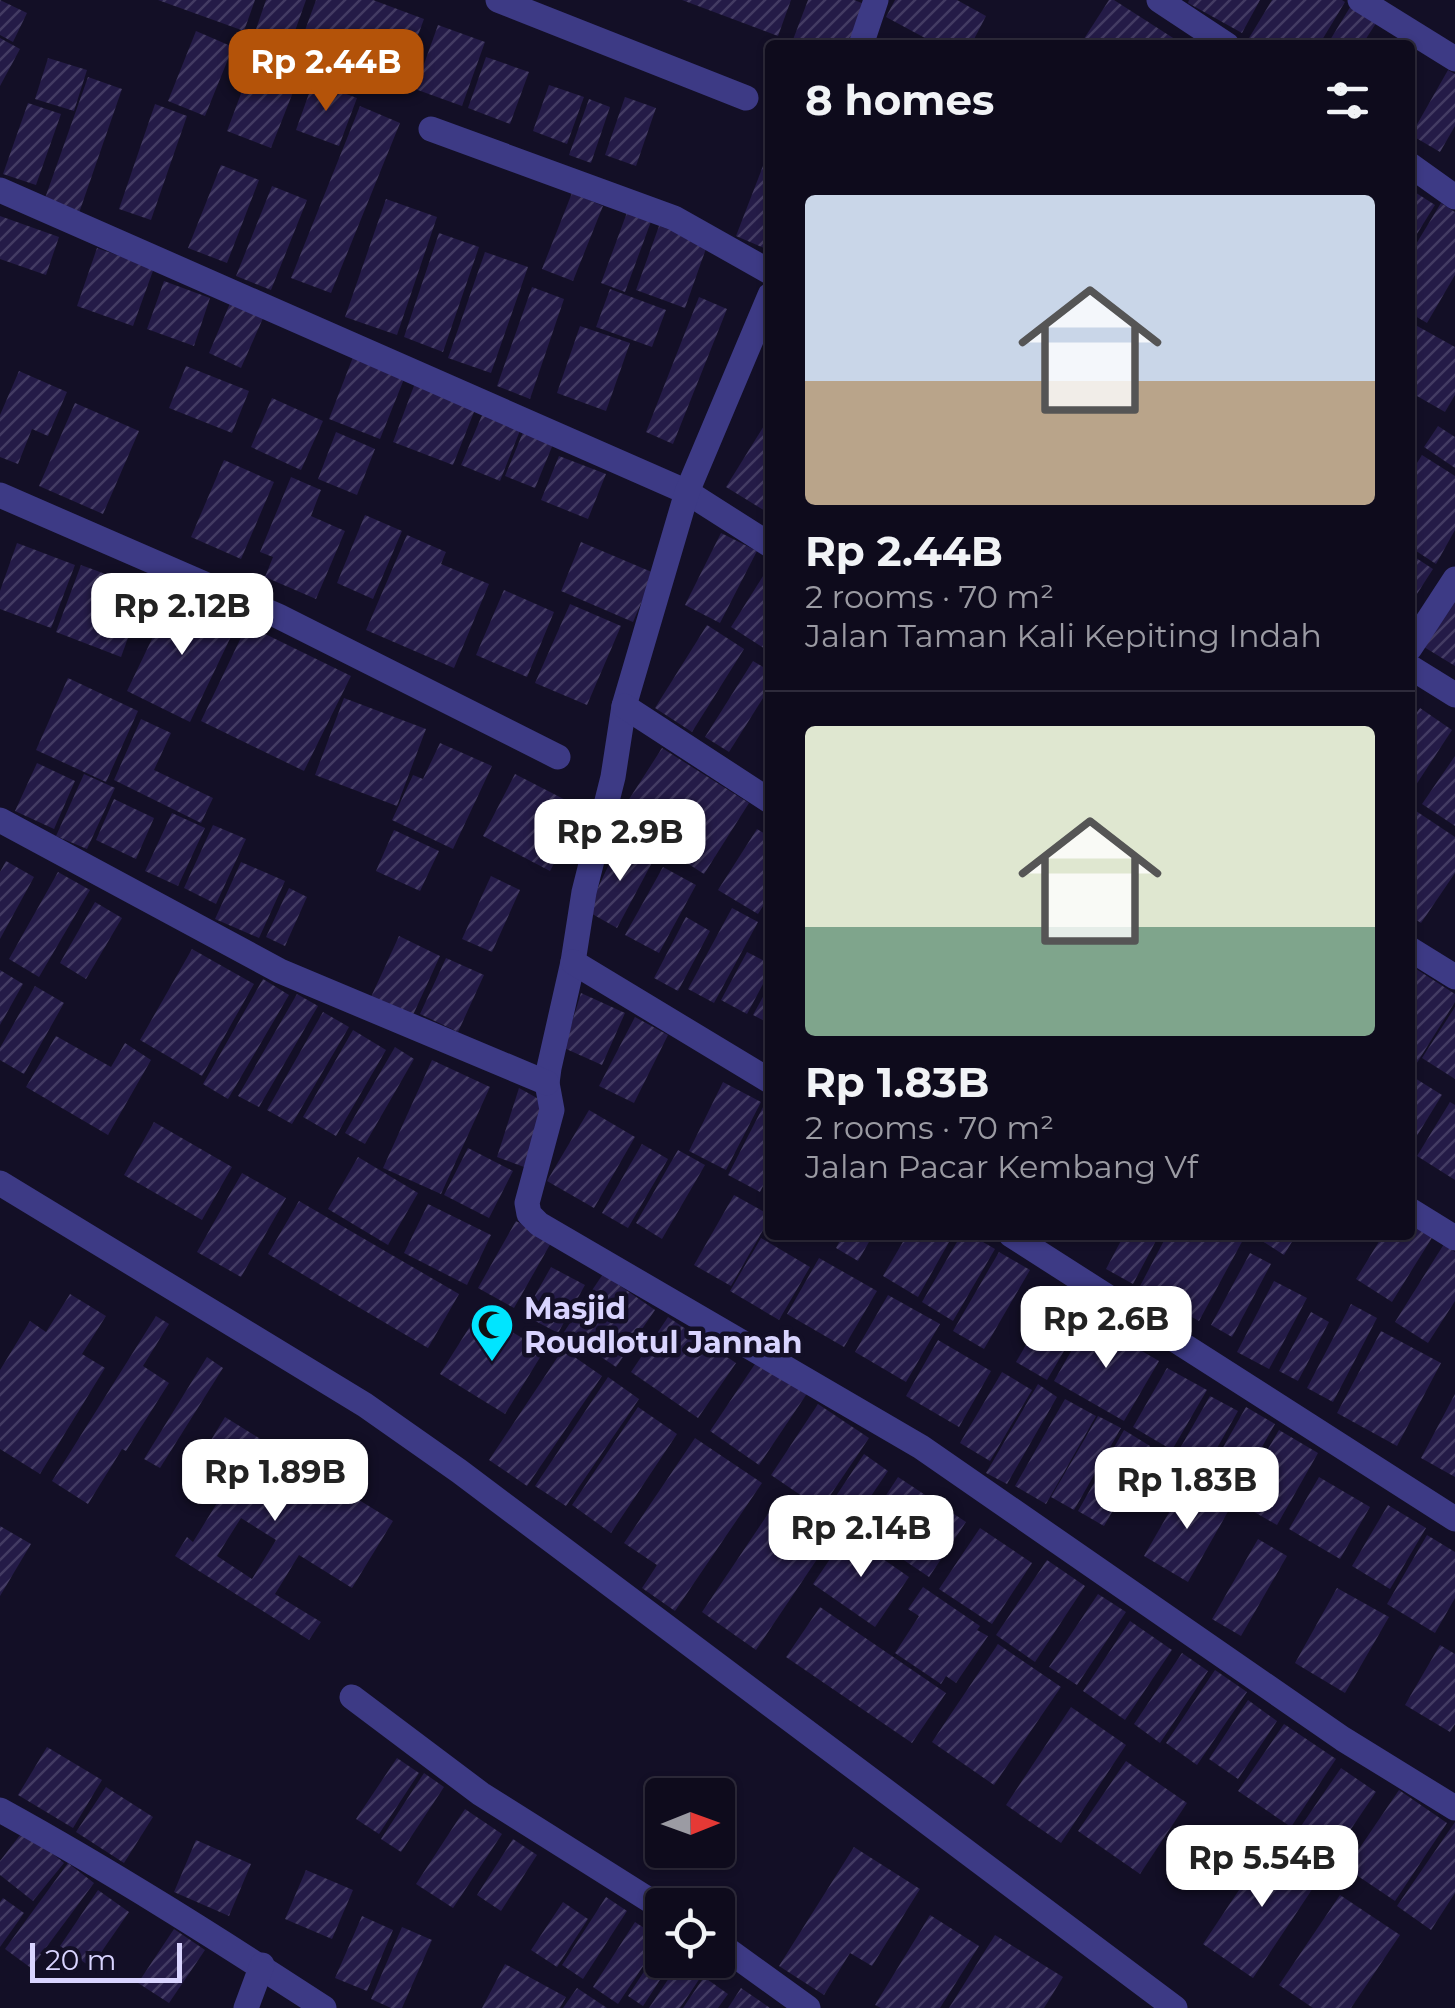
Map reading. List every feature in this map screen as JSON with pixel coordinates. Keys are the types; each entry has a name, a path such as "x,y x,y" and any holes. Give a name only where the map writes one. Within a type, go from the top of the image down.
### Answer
{"street":[{"path":"498,0 746,98"},
{"path":"863,40 876,0"},
{"path":"1158,0 1211,40"},
{"path":"1360,0 1455,59"},
{"path":"430,129 674,218 765,269"},
{"path":"1415,169 1455,197"},
{"path":"0,190 688,492 765,542"},
{"path":"765,307 688,492 624,706 546,1084 552,1110 528,1203 529,1214 539,1224 922,1448 1343,1740 1455,1808"},
{"path":"0,495 278,616 558,757"},
{"path":"1415,640 1455,579"},
{"path":"1415,670 1455,695"},
{"path":"624,706 765,799"},
{"path":"0,820 280,971 546,1084"},
{"path":"1415,952 1455,978"},
{"path":"573,962 765,1078"},
{"path":"0,1183 365,1406 459,1471 1175,2008"},
{"path":"1415,1213 1455,1238"},
{"path":"1019,1240 1455,1519"},
{"path":"352,1696 481,1794 645,1897"},
{"path":"0,1810 77,1852 262,1965 324,2008"},
{"path":"735,1955 808,2008"},
{"path":"246,2008 262,1965"}],"building":[{"path":"0,0 27,13 13,42 0,35"},
{"path":"158,0 255,0 244,31"},
{"path":"266,0 306,0 290,45 255,32"},
{"path":"316,0 373,0 424,19 397,92 296,55"},
{"path":"682,0 791,0 778,36"},
{"path":"808,0 854,0 867,5 854,40 793,40"},
{"path":"895,0 957,0 986,16 974,40 929,40 886,17"},
{"path":"1109,0 1114,0 1176,40 1083,40"},
{"path":"1260,0 1242,33 1188,3"},
{"path":"1272,0 1345,2 1322,40 1248,40"},
{"path":"1352,4 1378,20 1365,40 1330,40"},
{"path":"438,25 485,42 462,106 415,89"},
{"path":"196,31 233,47 205,116 168,101"},
{"path":"0,38 20,49 0,86"},
{"path":"486,57 529,72 510,124 468,108"},
{"path":"48,58 87,70 74,111 35,99"},
{"path":"254,59 299,77 271,148 227,131"},
{"path":"1448,70 1455,74 1455,126 1440,152 1415,137 1415,128"},
{"path":"88,77 122,89 79,213 44,201"},
{"path":"313,82 357,98 339,146 296,130"},
{"path":"549,85 584,97 567,144 533,131"},
{"path":"625,97 656,108 636,166 605,155"},
{"path":"589,99 610,107 591,163 569,155"},
{"path":"28,103 61,114 36,185 3,174"},
{"path":"155,104 187,116 151,220 119,209"},
{"path":"360,106 400,123 331,293 291,278"},
{"path":"221,165 259,180 227,263 188,248"},
{"path":"763,166 765,248 736,236"},
{"path":"272,186 307,200 271,290 236,276"},
{"path":"1415,192 1435,205 1415,237"},
{"path":"572,193 603,206 573,281 542,269"},
{"path":"386,199 437,217 397,335 345,317"},
{"path":"1441,203 1455,212 1455,275 1427,323 1415,316 1415,246"},
{"path":"629,207 653,216 625,292 601,283"},
{"path":"0,216 59,237 46,275 0,259"},
{"path":"659,226 708,243 685,308 636,290"},
{"path":"439,233 479,247 443,352 404,337"},
{"path":"97,248 154,268 133,326 77,306"},
{"path":"485,252 528,267 491,373 448,358"},
{"path":"164,281 210,298 194,346 147,329"},
{"path":"532,287 564,299 530,399 497,386"},
{"path":"610,289 666,310 652,347 596,327"},
{"path":"699,297 727,309 673,444 646,432"},
{"path":"231,301 264,316 241,368 209,353"},
{"path":"1415,325 1455,347 1455,395 1445,412 1415,395"},
{"path":"580,326 630,343 606,411 557,393"},
{"path":"355,352 406,374 380,439 329,419"},
{"path":"186,366 249,391 232,433 169,408"},
{"path":"19,371 67,392 48,436 32,429 18,464 0,457 0,415"},
{"path":"415,383 476,407 453,465 393,442"},
{"path":"272,398 323,421 301,470 251,447"},
{"path":"75,403 139,431 103,514 39,486"},
{"path":"485,408 523,423 500,481 461,465"},
{"path":"765,424 765,511 726,487"},
{"path":"526,425 556,437 535,488 505,476"},
{"path":"1438,426 1455,437 1455,468 1424,447"},
{"path":"336,432 375,449 357,495 318,479"},
{"path":"1422,455 1455,476 1455,530 1436,564 1415,550 1415,466"},
{"path":"559,456 606,474 588,519 541,500"},
{"path":"224,460 274,482 241,559 191,537"},
{"path":"291,477 321,490 311,516 345,531 316,599 265,577 273,557 260,552"},
{"path":"365,515 402,531 373,599 337,583"},
{"path":"721,533 757,551 720,623 685,605"},
{"path":"407,535 446,552 441,564 489,584 454,668 366,630"},
{"path":"581,542 654,573 633,622 561,591"},
{"path":"17,543 75,565 51,628 0,609 0,591"},
{"path":"1415,557 1433,569 1415,597"},
{"path":"81,565 146,589 121,657 56,632"},
{"path":"765,573 765,649 731,627"},
{"path":"504,590 554,612 527,677 476,655"},
{"path":"174,593 237,624 190,722 127,691"},
{"path":"1455,597 1455,666 1424,647"},
{"path":"570,604 621,626 587,705 535,683"},
{"path":"247,625 351,676 304,771 201,721"},
{"path":"707,625 744,649 692,732 655,708"},
{"path":"753,661 765,668 765,695 729,752 705,737"},
{"path":"68,678 138,711 106,782 36,750"},
{"path":"344,698 426,729 397,806 315,775"},
{"path":"1420,708 1452,730 1415,786 1415,715"},
{"path":"141,719 171,733 154,770 213,798 201,823 114,780"},
{"path":"440,743 492,766 453,849 392,820 413,775 423,779"},
{"path":"662,748 749,803 704,874 617,818"},
{"path":"1455,756 1455,826 1422,804"},
{"path":"37,763 75,781 54,829 15,811"},
{"path":"84,774 115,788 87,849 56,836"},
{"path":"515,774 583,809 550,871 483,836"},
{"path":"114,799 154,818 136,859 96,840"},
{"path":"1415,810 1455,837 1455,873 1421,923 1415,919"},
{"path":"172,813 205,828 178,886 145,871"},
{"path":"213,825 246,839 216,904 184,888"},
{"path":"757,829 765,834 765,903 758,914 718,890"},
{"path":"394,830 439,851 420,891 376,871"},
{"path":"620,841 654,859 617,928 587,911"},
{"path":"6,861 34,877 0,939 0,872"},
{"path":"241,862 285,881 259,938 215,919"},
{"path":"663,867 696,885 659,953 625,935"},
{"path":"58,872 90,890 39,977 9,959"},
{"path":"491,876 520,890 492,952 462,939"},
{"path":"289,888 307,897 285,946 266,937"},
{"path":"95,902 122,918 86,979 60,963"},
{"path":"732,908 758,922 714,1003 688,989"},
{"path":"686,917 710,931 678,991 654,978"},
{"path":"399,936 440,956 413,1015 371,997"},
{"path":"192,949 254,984 202,1076 140,1040"},
{"path":"747,952 765,961 765,980 747,1014 721,1000"},
{"path":"446,958 484,975 458,1032 420,1014"},
{"path":"1415,968 1455,994 1455,1002 1415,1066"},
{"path":"0,970 23,984 0,1025"},
{"path":"263,979 289,995 228,1099 203,1084"},
{"path":"35,986 64,1003 24,1074 0,1060 0,1048"},
{"path":"581,993 625,1013 602,1065 564,1048"},
{"path":"765,993 765,1021 753,1015"},
{"path":"297,994 318,1006 259,1107 238,1096"},
{"path":"1455,1007 1455,1079 1422,1058"},
{"path":"323,1012 349,1027 292,1124 267,1110"},
{"path":"635,1017 668,1035 634,1103 599,1086"},
{"path":"353,1030 386,1050 336,1136 303,1117"},
{"path":"56,1036 111,1067 125,1043 151,1060 108,1135 26,1087"},
{"path":"395,1047 414,1059 365,1144 345,1133"},
{"path":"432,1060 490,1087 441,1194 383,1168"},
{"path":"1415,1078 1442,1095 1415,1139"},
{"path":"723,1082 761,1102 726,1170 689,1151"},
{"path":"519,1088 546,1103 532,1170 497,1157"},
{"path":"1450,1102 1455,1105 1455,1180 1417,1156"},
{"path":"765,1108 765,1182 760,1192 728,1175"},
{"path":"589,1110 635,1137 594,1208 547,1181"},
{"path":"154,1122 232,1167 202,1220 124,1175"},
{"path":"642,1144 668,1159 628,1228 602,1213"},
{"path":"468,1148 513,1171 489,1218 444,1195"},
{"path":"678,1150 705,1165 662,1239 636,1223"},
{"path":"358,1157 418,1193 388,1245 328,1209"},
{"path":"242,1173 286,1198 241,1277 197,1252"},
{"path":"734,1195 765,1212 765,1227 731,1286 694,1265"},
{"path":"299,1201 459,1294 428,1348 268,1254"},
{"path":"428,1204 491,1235 467,1285 404,1253"},
{"path":"516,1221 552,1241 514,1308 478,1288"},
{"path":"1415,1224 1433,1236 1392,1302 1356,1279 1380,1240 1415,1240"},
{"path":"761,1238 810,1267 779,1320 730,1291"},
{"path":"840,1240 870,1240 858,1261 836,1248"},
{"path":"904,1240 950,1240 918,1297 883,1276"},
{"path":"958,1240 980,1240 995,1249 953,1321 922,1302"},
{"path":"1121,1240 1156,1240 1133,1284 1106,1269"},
{"path":"1164,1240 1243,1240 1199,1321 1139,1288"},
{"path":"1261,1240 1293,1240 1284,1255"},
{"path":"1444,1244 1455,1252 1455,1301 1428,1343 1395,1322"},
{"path":"999,1252 1030,1270 984,1349 953,1331"},
{"path":"1250,1253 1271,1264 1232,1337 1211,1325"},
{"path":"819,1258 877,1291 844,1347 787,1314"},
{"path":"551,1267 585,1285 558,1333 524,1315"},
{"path":"603,1274 655,1310 616,1367 564,1332"},
{"path":"1274,1281 1307,1298 1269,1369 1237,1352"},
{"path":"1060,1287 1091,1305 1047,1380 1016,1362"},
{"path":"70,1294 106,1316 82,1354 105,1368 40,1474 0,1449 0,1370 30,1321 46,1332"},
{"path":"888,1295 940,1324 906,1382 855,1352"},
{"path":"1351,1304 1377,1318 1333,1402 1307,1388"},
{"name":"Masjid Roudlotul Jannah","path":"479,1312 544,1351 505,1414 440,1374"},
{"path":"1311,1312 1329,1322 1298,1381 1279,1371"},
{"path":"156,1316 169,1324 143,1366 169,1383 88,1504 52,1481"},
{"path":"668,1317 736,1363 698,1418 631,1372"},
{"path":"1089,1320 1159,1361 1124,1421 1054,1381"},
{"path":"1381,1331 1441,1363 1397,1446 1337,1413"},
{"path":"938,1340 991,1371 959,1427 906,1396"},
{"path":"563,1349 602,1376 527,1486 489,1460"},
{"path":"207,1357 223,1368 160,1468 144,1459"},
{"path":"759,1358 808,1392 759,1465 710,1431"},
{"path":"1167,1368 1207,1390 1172,1450 1133,1427"},
{"path":"1002,1372 1032,1390 990,1461 960,1443"},
{"path":"608,1377 639,1399 566,1506 535,1486"},
{"path":"1038,1384 1057,1397 1007,1484 986,1473"},
{"path":"1455,1394 1455,1477 1421,1458"},
{"path":"1210,1396 1238,1411 1199,1480 1171,1464"},
{"path":"1065,1399 1096,1416 1046,1504 1015,1486"},
{"path":"818,1404 869,1438 821,1509 771,1475"},
{"path":"638,1407 677,1434 611,1533 572,1505"},
{"path":"1246,1407 1275,1424 1234,1496 1205,1479"},
{"path":"1098,1416 1121,1428 1074,1510 1051,1497"},
{"path":"225,1417 393,1521 352,1588 299,1555 275,1594 321,1622 309,1640 175,1556 187,1537 193,1542 217,1503 185,1483","holes":["241,1518 276,1540 252,1579 217,1556"]},
{"path":"1124,1430 1150,1446 1104,1526 1078,1511"},
{"path":"1279,1430 1318,1453 1277,1525 1237,1502"},
{"path":"695,1438 762,1483 675,1611 642,1588 657,1565 624,1543"},
{"path":"864,1454 888,1471 852,1524 828,1508"},
{"path":"898,1477 966,1522 929,1577 862,1532"},
{"path":"1319,1477 1370,1507 1340,1559 1289,1529"},
{"path":"1186,1483 1230,1508 1188,1582 1144,1556"},
{"path":"778,1499 832,1537 756,1650 702,1612"},
{"path":"1388,1505 1426,1528 1390,1589 1352,1566"},
{"path":"0,1526 31,1544 0,1596"},
{"path":"980,1528 1032,1563 992,1624 939,1589"},
{"path":"847,1534 909,1577 875,1627 813,1584"},
{"path":"1427,1535 1455,1552 1455,1598 1435,1633 1387,1604"},
{"path":"1258,1539 1287,1556 1241,1636 1212,1619"},
{"path":"1047,1560 1085,1586 1035,1662 996,1635"},
{"path":"923,1587 980,1626 977,1630 988,1636 956,1683 946,1676 941,1684 895,1653 919,1616 908,1609"},
{"path":"1337,1588 1389,1617 1345,1693 1295,1663"},
{"path":"1098,1594 1126,1612 1077,1685 1049,1667"},
{"path":"820,1607 946,1693 912,1743 786,1657"},
{"path":"1130,1621 1172,1650 1125,1720 1083,1691"},
{"path":"998,1644 1061,1687 994,1785 932,1742"},
{"path":"1440,1645 1455,1654 1455,1724 1450,1732 1405,1705"},
{"path":"1182,1653 1208,1671 1160,1743 1134,1724"},
{"path":"1215,1670 1247,1692 1197,1765 1166,1743"},
{"path":"1248,1700 1277,1721 1238,1779 1209,1759"},
{"path":"1071,1707 1126,1745 1061,1843 1006,1805"},
{"path":"1284,1724 1336,1759 1291,1827 1238,1791"},
{"path":"47,1747 102,1780 73,1828 18,1795"},
{"path":"397,1758 419,1773 379,1834 356,1819"},
{"path":"1126,1761 1187,1803 1140,1874 1078,1831"},
{"path":"1341,1768 1376,1792 1334,1854 1299,1829"},
{"path":"424,1773 444,1787 401,1852 381,1839"},
{"path":"106,1787 153,1817 124,1863 76,1832"},
{"path":"1399,1790 1447,1823 1395,1901 1346,1868"},
{"path":"465,1809 502,1834 453,1908 416,1884"},
{"path":"1455,1822 1455,1893 1431,1930 1397,1906"},
{"path":"24,1830 64,1863 33,1901 0,1875 0,1861"},
{"path":"513,1839 537,1855 501,1911 477,1895"},
{"path":"196,1840 251,1864 229,1916 174,1892"},
{"path":"1271,1842 1321,1876 1253,1978 1203,1944"},
{"path":"854,1847 920,1889 872,1966 850,1953 824,1995 779,1966"},
{"path":"68,1863 94,1883 31,1968 5,1949"},
{"path":"306,1870 353,1890 332,1939 285,1919"},
{"path":"98,1890 129,1912 91,1967 60,1946"},
{"path":"1340,1895 1400,1935 1351,2008 1313,2008 1279,1985"},
{"path":"606,1897 627,1911 583,1979 562,1965"},
{"path":"3,1898 24,1913 0,1947 0,1902"},
{"path":"563,1902 588,1919 557,1967 531,1950"},
{"path":"930,1915 979,1946 940,2008 875,2005"},
{"path":"362,1916 393,1930 367,1991 335,1978"},
{"path":"635,1922 645,1929 645,1963 618,2004 593,1987"},
{"path":"402,1927 432,1940 402,2008 391,2008 371,1999"},
{"path":"174,1929 205,1950 169,2003 138,1983"},
{"path":"995,1935 1063,1977 1044,2008 949,2008"},
{"path":"505,1964 566,1997 560,2008 482,2008"},
{"path":"645,1970 645,1978 661,1978 643,2006 628,1996"},
{"path":"669,1978 700,1978 680,2008 649,2008"},
{"path":"703,1978 728,1994 718,2008 683,2008"},
{"path":"577,1988 607,2008 563,2008"},
{"path":"741,1988 770,2008 728,2008"}],"place":[{"name":"Masjid Roudlotul Jannah","path":"492,1363"}]}
